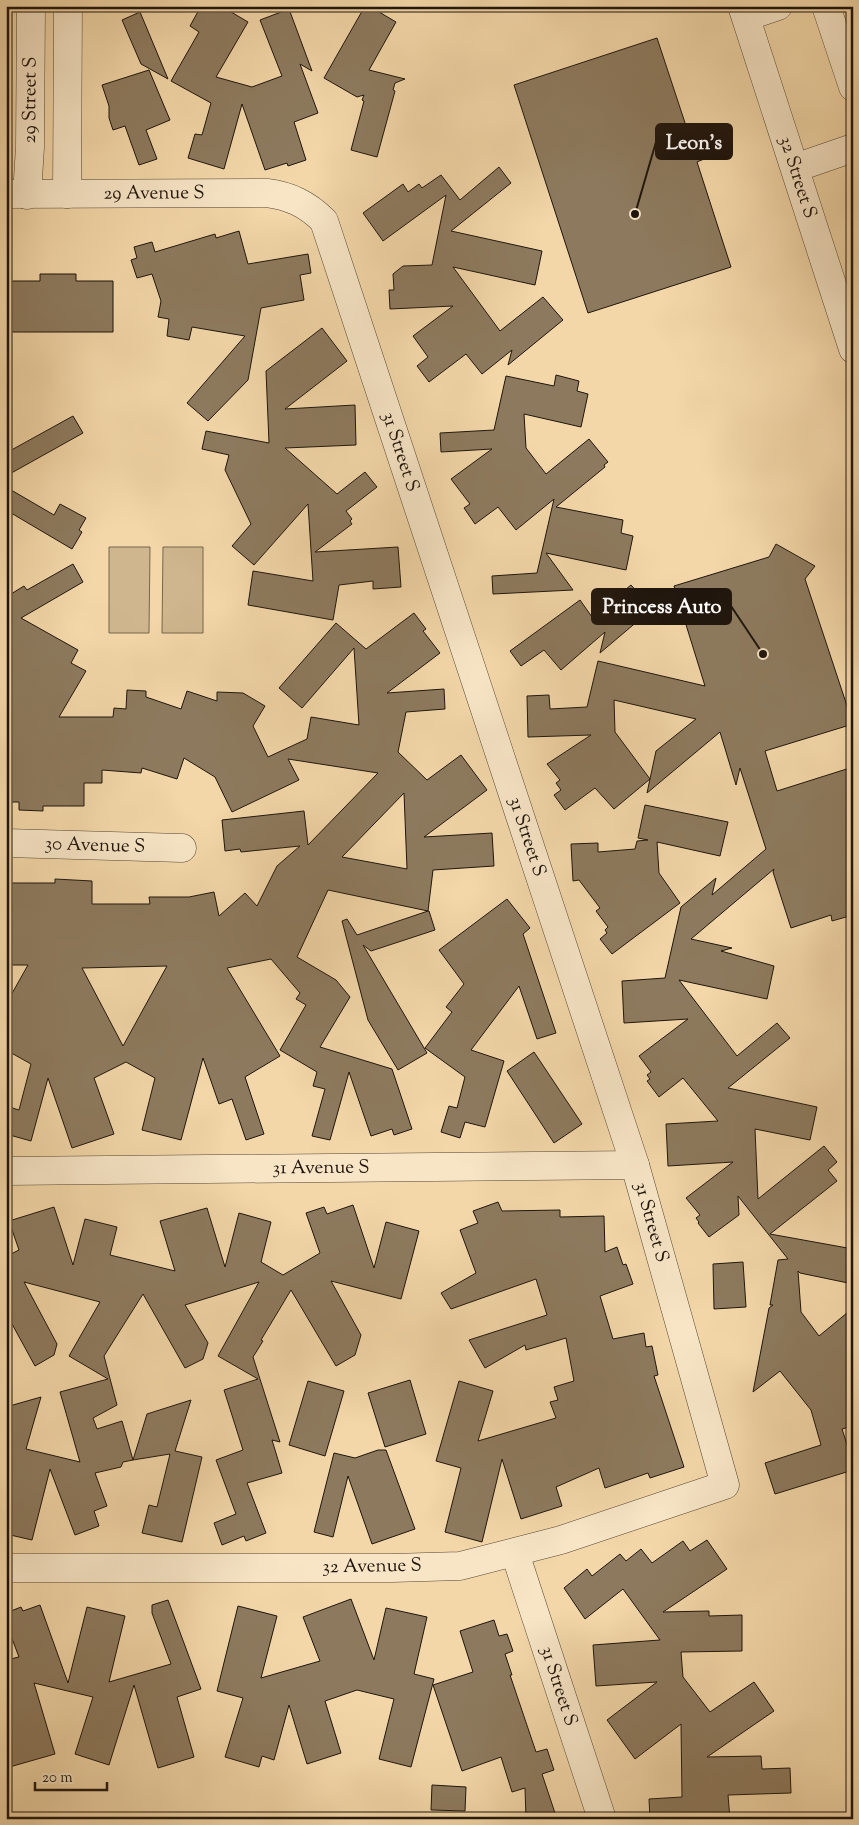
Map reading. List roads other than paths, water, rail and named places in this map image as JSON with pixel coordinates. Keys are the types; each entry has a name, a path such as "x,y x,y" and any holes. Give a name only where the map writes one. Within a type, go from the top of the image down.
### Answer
{"street":[{"name":"29 Street S","path":"17,194 30,147 32,6"},
{"name":"29 Street S","path":"67,194 68,6"},
{"path":"744,12 778,6"},
{"path":"826,6 853,87"},
{"name":"32 Street S","path":"744,12 853,349"},
{"path":"795,168 853,148"},
{"name":"29 Avenue S","path":"17,194 267,193 281,195 300,202"},
{"name":"31 Street S","path":"300,202 324,220 635,1165 725,1485"},
{"name":"30 Avenue S","path":"6,843 182,848"},
{"name":"31 Avenue S","path":"6,1171 635,1165"},
{"name":"32 Avenue S","path":"6,1568 460,1566 562,1540 725,1485"},
{"name":"31 Street S","path":"515,1553 602,1819"}],"place":[{"name":"Leon's","path":"635,214"},
{"name":"Princess Auto","path":"763,654"}]}
